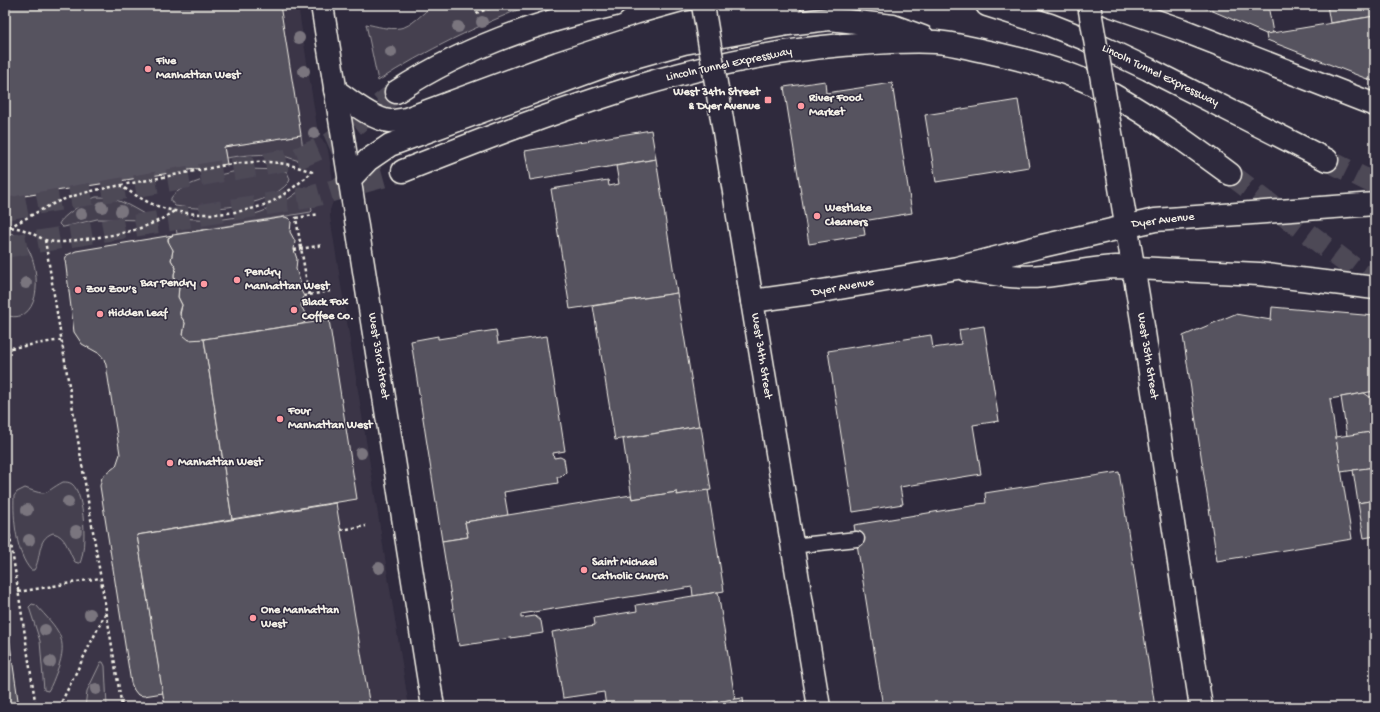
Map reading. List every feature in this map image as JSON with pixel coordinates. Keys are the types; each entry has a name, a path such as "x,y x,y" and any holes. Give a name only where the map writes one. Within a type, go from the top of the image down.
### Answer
{"main road":[{"name":"West 33rd Street","path":"322,5 433,707"},
{"path":"396,92 471,50 549,20 614,5"},
{"name":"West 34th Street","path":"703,5 819,707"},
{"path":"335,90 360,108 380,118 390,121 406,119 558,62 643,35 686,23 754,10 790,5"},
{"name":"Lincoln Tunnel Expressway","path":"988,5 1050,25 1083,38 1148,69 1327,160"},
{"name":"West 35th Street","path":"1089,5 1132,268 1143,326 1201,707"},
{"path":"1110,5 1175,28 1375,105"},
{"path":"349,180 368,160 390,145 613,63 684,43 788,24 829,20 893,26 937,42"},
{"name":"Lincoln Tunnel Expressway","path":"402,171 562,111 701,68 760,56 813,48 874,43 937,42 1038,63 1083,79 1167,128 1230,174"},
{"name":"Dyer Avenue","path":"752,301 810,293 957,268 1042,246 1155,220 1375,204"},
{"name":"Dyer Avenue","path":"957,268 1012,276 1041,276 1099,268 1132,268 1259,274 1375,288"}],"lane":[{"path":"792,546 857,539"}],"path":[{"path":"476,13 490,8 493,5"},
{"path":"5,228 61,200 82,194 121,186 248,162 286,164 312,172 274,200 253,208 217,214 198,214 174,211 151,204 121,186"},
{"path":"9,227 24,229 45,240 64,242 136,230 158,221 174,211"},
{"path":"309,295 296,218 319,214"},
{"path":"45,240 122,707"},
{"path":"294,250 323,245"},
{"path":"304,296 330,291"},
{"path":"5,349 61,340"},
{"path":"5,505 36,707"},
{"path":"341,530 366,526"},
{"path":"18,592 100,578"},
{"path":"59,707 106,612"}],"shaded area":[{"name":"Manhattan West","path":"5,5 298,5 318,133 319,137 326,144 328,150 335,192 330,210 330,217 409,707 5,707"},
{"path":"433,5 530,5 452,39 378,81 366,24 383,28 404,27 413,22"},
{"path":"301,135 304,157 302,161 283,156 269,155 247,155 226,158 224,147"},
{"path":"248,169 282,170 287,172 290,179 289,182 279,191 266,198 252,203 236,206 220,208 188,208 175,206 171,201 171,198 176,192 185,187 218,175"},
{"path":"305,187 309,190 311,212 177,234 176,218 217,220 251,215 281,204"},
{"path":"96,197 110,198 122,202 146,215 148,219 97,219 64,227 59,224 75,209"},
{"path":"5,233 17,236 27,246 33,261 36,278 35,295 30,308 20,316 5,315"},
{"path":"63,482 71,483 80,498 84,522 84,546 80,563 75,562 67,545 61,537 53,533 44,540 34,570 31,570 22,555 16,535 14,496 17,492 25,488 42,493 46,492"},
{"path":"32,604 36,605 55,627 62,642 61,659 48,691 44,690 40,641 29,607"},
{"path":"101,662 103,662 105,666 107,707 85,707 87,691"}],"building":[{"name":"Five Manhattan West","path":"5,5 280,5 301,135 224,147 227,164 5,199"},
{"path":"1199,5 1268,5 1273,33 1266,34"},
{"path":"1327,5 1375,5 1375,16 1330,23"},
{"path":"1375,16 1375,82 1267,40 1266,34"},
{"path":"825,81 826,93 892,83 912,213 863,221 865,235 809,244 784,87"},
{"path":"1018,100 1029,167 936,182 925,115"},
{"path":"651,130 656,159 530,180 525,151"},
{"path":"656,159 677,293 570,309 551,189 608,180 609,186 619,184 616,166"},
{"name":"Pendry Manhattan West","path":"285,217 290,219 290,232 295,241 294,250 297,259 296,269 300,281 299,287 304,296 301,306 306,315 305,322 302,324 192,341 186,339 183,335 185,323 180,315 182,305 178,297 179,287 174,278 176,268 171,260 173,250 169,245 168,238 173,235"},
{"name":"Manhattan West","path":"173,235 168,238 168,241 173,250 171,260 176,268 174,278 179,287 178,297 182,305 180,315 185,323 183,335 189,340 204,339 232,519 137,535 163,693 144,696 138,695 131,683 100,486 102,477 116,466 120,454 106,365 100,354 82,344 74,332 65,259 67,255 76,251"},
{"path":"677,293 699,426 615,440 593,306"},
{"path":"1272,307 1375,316 1375,391 1330,399 1352,539 1217,561 1183,336 1235,314 1271,320"},
{"name":"Four Manhattan West","path":"329,320 357,499 232,519 204,339"},
{"path":"984,326 999,421 973,425 981,474 900,487 903,504 853,512 828,351 931,335 933,348 961,344 959,330"},
{"path":"496,330 498,343 547,336 565,451 553,453 554,458 560,457 564,459 566,472 561,477 557,477 558,483 504,492 508,515 465,522 468,537 442,541 411,341 438,336 438,339"},
{"path":"1364,393 1370,397 1375,396 1375,427 1370,432 1347,436 1341,397"},
{"path":"701,426 711,490 677,495 677,492 632,499 623,439"},
{"path":"1371,432 1375,467 1341,472 1336,437"},
{"path":"1375,467 1375,500 1358,503 1353,470"},
{"path":"1119,472 1155,707 883,707 854,525 986,503 985,493"},
{"name":"Saint Michael Catholic Church","path":"708,490 724,591 693,596 692,587 521,614 521,618 535,616 541,621 543,633 459,646 442,541 468,537 465,522 631,495 632,499 677,492 677,495"},
{"path":"1375,500 1375,536 1364,538 1358,503"},
{"name":"One Manhattan West","path":"336,503 370,707 165,707 137,535"},
{"path":"718,592 735,699 682,707 652,707 652,705 642,707 606,707 604,692 563,698 552,632 595,625 594,618 637,611 636,605"},
{"path":"5,610 19,707 5,707"},
{"path":"743,698 744,707 682,707 735,699"},
{"path":"506,703 506,707 477,707"}],"tunnel":[{"path":"5,209 298,158 330,144 396,92"},
{"path":"1327,160 1375,184"},
{"path":"5,247 310,197 403,171"},
{"path":"1230,174 1355,269 1375,282"}],"place":[{"name":"Five Manhattan West","path":"148,69"},
{"name":"West 34th Street & Dyer Avenue","path":"768,100"},
{"name":"River Food Market","path":"801,106"},
{"name":"Westlake Cleaners","path":"817,216"},
{"name":"Pendry Manhattan West","path":"237,280"},
{"name":"Bar Pendry","path":"204,284"},
{"name":"Zou Zou’s","path":"78,290"},
{"name":"Black Fox Coffee Co.","path":"294,310"},
{"name":"Hidden Leaf","path":"100,314"},
{"name":"Four Manhattan West","path":"280,419"},
{"name":"Manhattan West","path":"170,463"},
{"name":"Saint Michael Catholic Church","path":"584,570"},
{"name":"One Manhattan West","path":"253,618"}]}
